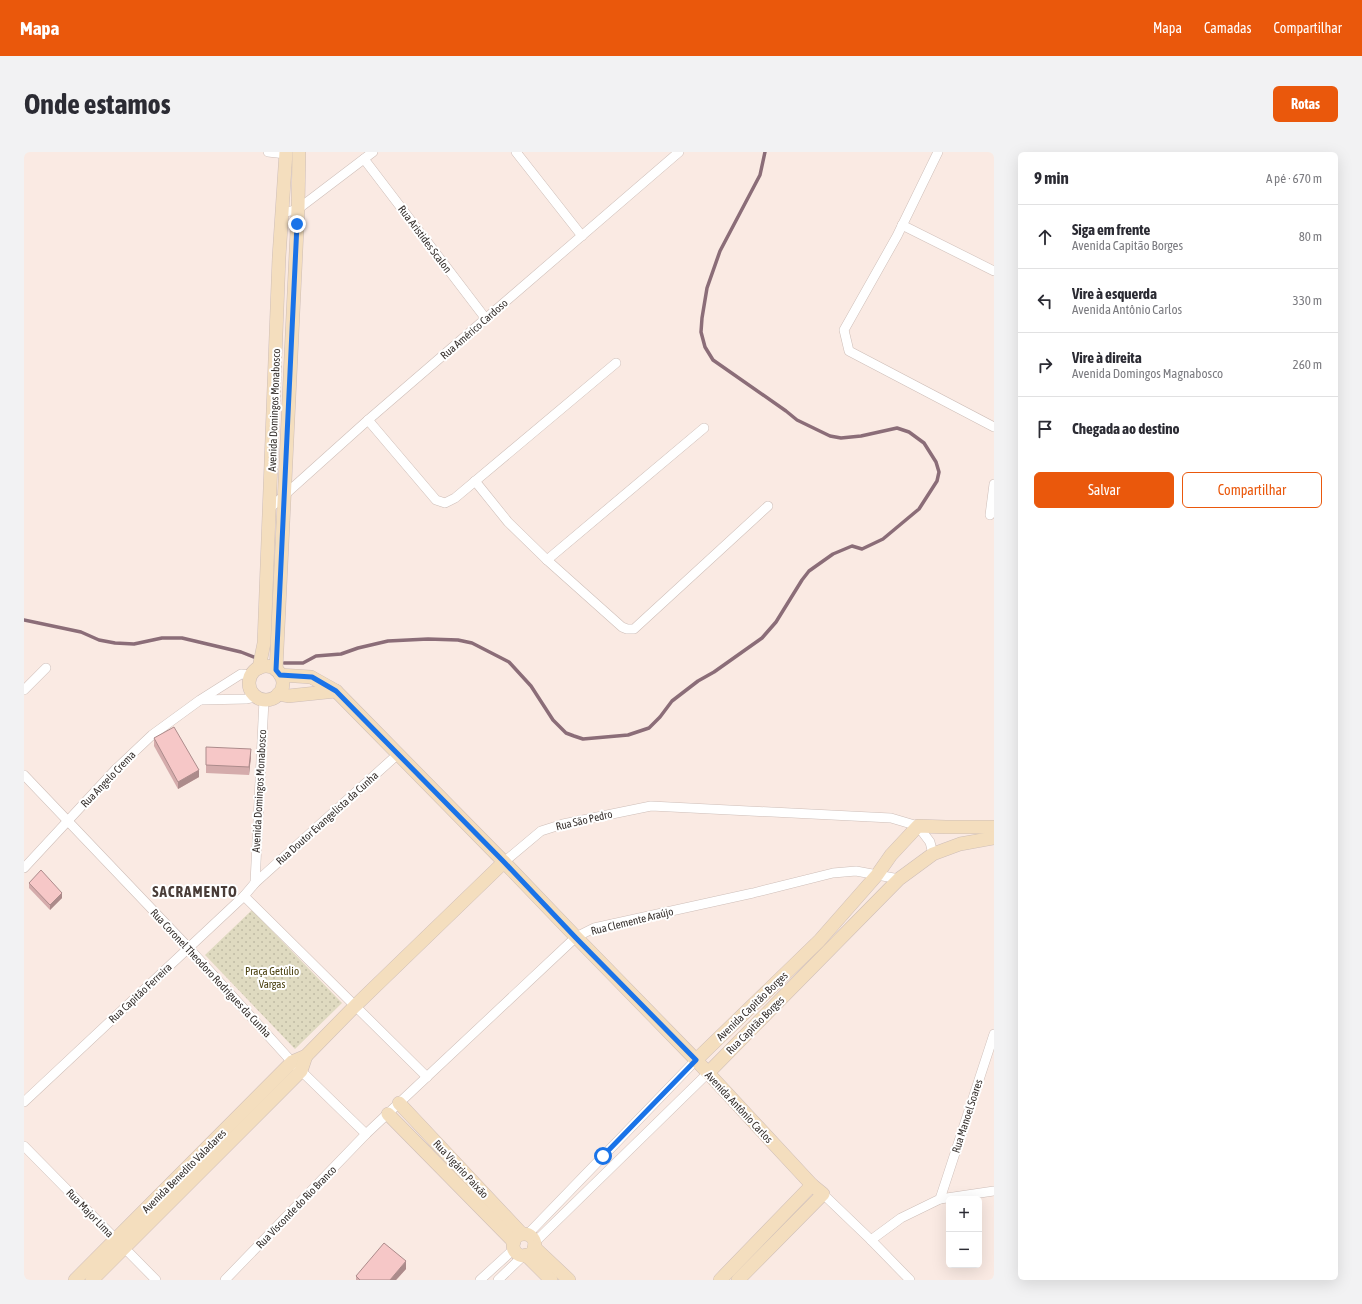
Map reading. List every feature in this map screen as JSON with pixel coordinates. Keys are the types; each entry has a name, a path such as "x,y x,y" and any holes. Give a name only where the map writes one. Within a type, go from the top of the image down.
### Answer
{"main road":[{"path":"278,672 268,666 255,671 249,680 250,690 260,699 269,700 278,694 282,685 278,672 284,495 298,208 290,153"},
{"name":"Avenida Domingos Monabosco","path":"255,671 264,643 279,257 290,153"},
{"name":"Avenida Antônio Carlos","path":"278,672 312,677 336,691 696,1060 822,1194"},
{"path":"278,694 288,696 336,691"},
{"path":"918,826 946,828 994,826"},
{"name":"Avenida Capitão Borges","path":"696,1060 819,941 918,826"},
{"name":"Rua Capitão Borges","path":"708,1073 899,879 933,854 960,844 994,838"},
{"name":"Rua São Pedro","path":"297,1066 355,1006 504,862"},
{"name":"Avenida Benedito Valadares","path":"75,1280 120,1244 297,1066"},
{"name":"Rua Vigário Paixão","path":"399,1103 524,1245 551,1280"},
{"name":"Rua Vigário Paixão","path":"388,1114 524,1245 569,1280"},
{"path":"738,1280 746,1262 812,1185"},
{"path":"720,1280 746,1262 822,1194"},
{"name":"Avenida Benedito Valadares","path":"92,1280 120,1244"}],"street":[{"path":"268,152 290,153"},
{"path":"283,213 298,208 373,152"},
{"path":"516,152 582,236"},
{"name":"Rua Américo Cardoso","path":"270,508 368,420 679,152"},
{"path":"938,152 902,225 844,330 849,351 994,427"},
{"name":"Rua Aristides Scalon","path":"364,159 486,319"},
{"path":"902,225 994,271"},
{"path":"368,420 436,500 445,503 451,501 616,363"},
{"path":"548,560 704,428"},
{"path":"475,481 508,522 548,560 627,629 634,629 768,506"},
{"path":"990,515 994,484"},
{"path":"24,690 46,668"},
{"name":"Rua Angelo Crema","path":"24,868 116,770 152,735 200,700 241,674 255,671"},
{"path":"200,700 260,699"},
{"name":"Avenida Domingos Monabosco","path":"255,883 260,699"},
{"name":"Rua Doutor Evangelista da Cunha","path":"255,883 398,754"},
{"name":"Rua Coronel Theodoro Rodrigues da Cunha","path":"24,775 188,947 297,1066 366,1134"},
{"name":"Rua São Pedro","path":"504,862 541,831 563,824 651,806 891,818 918,826"},
{"path":"918,826 930,842 933,854"},
{"name":"Rua Clemente Araújo","path":"366,1134 576,938 594,928 753,893 833,873 856,871 899,879"},
{"name":"Rua Capitão Ferreira","path":"24,1102 244,896 255,883"},
{"path":"244,896 427,1077"},
{"name":"Rua Manoel Soares","path":"940,1199 994,1034"},
{"name":"Avenida Capitão Borges","path":"498,1280 524,1245 696,1060"},
{"name":"Rua Capitão Borges","path":"524,1245 708,1073"},
{"name":"Rua Visconde do Rio Branco","path":"225,1280 366,1134"},
{"name":"Rua Major Lima","path":"24,1146 156,1280"},
{"path":"871,1240 901,1218 940,1199 994,1191"},
{"name":"Avenida Antônio Carlos","path":"822,1194 871,1240 910,1280"},
{"name":"Avenida Capitão Borges","path":"480,1280 524,1245"}],"green space":[{"name":"Praça Getúlio Vargas","path":"252,910 342,1003 295,1049 205,955"}],"building":[{"path":"174,727 199,770 178,782 154,738"},
{"path":"206,747 251,749 249,767 206,765"},
{"path":"41,870 62,893 50,905 29,883"},
{"path":"384,1243 406,1261 390,1280 360,1280 356,1276"}],"waterway":[{"path":"284,663 303,663 316,656 341,654 358,648 388,641 428,639 458,640 472,643 509,662 531,686 553,720 566,733 583,739 628,735 649,728 660,717 672,701 698,681 714,672 762,638 776,622 809,571 833,554 852,546 862,549 883,539 919,509 937,481 939,472 936,462 924,443 909,432 897,428 861,436 841,438 830,436 797,420 713,360 705,347 701,332 707,288 720,251 760,175 765,152"},
{"path":"24,620 81,632 99,640 115,643 134,644 162,638 182,638 241,652 256,658"}],"district":[{"name":"SACRAMENTO","path":"195,892"}],"route":[{"path":"297,224 276,670 280,675 312,677 336,691 696,1060 603,1156"}]}
